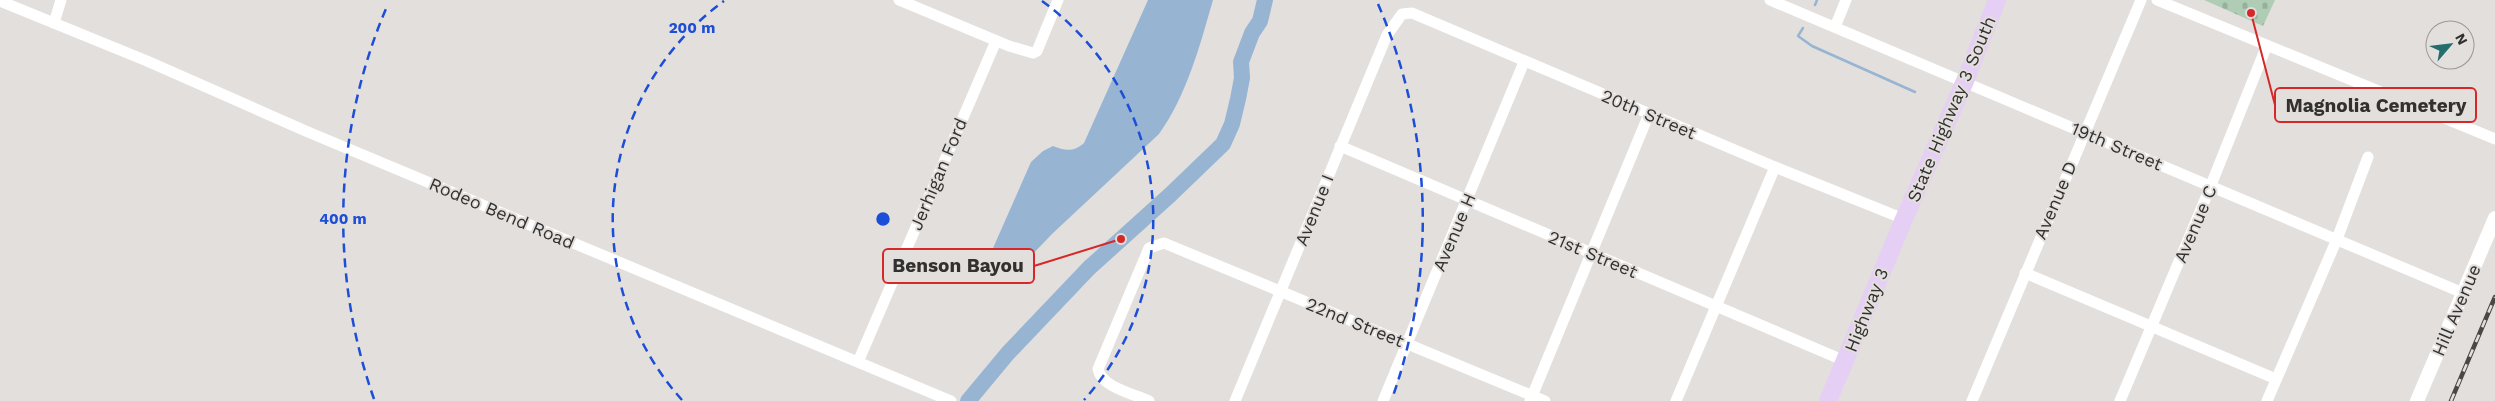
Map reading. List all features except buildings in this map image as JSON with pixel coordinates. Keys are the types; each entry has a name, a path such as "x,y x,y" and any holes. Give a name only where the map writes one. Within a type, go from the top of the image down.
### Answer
{"main road":[{"name":"State Highway 3 South","path":"1904,219 1965,81 1997,0"},
{"name":"Highway 3","path":"1828,401 1904,219"}],"street":[{"path":"54,23 61,0"},
{"path":"899,0 996,41 1034,53 1038,51 1058,0"},
{"name":"19th Street","path":"1770,0 2463,293"},
{"path":"1835,27 1846,0"},
{"name":"Avenue D","path":"1972,401 2141,0"},
{"path":"2157,0 2182,8 2495,139"},
{"name":"Rodeo Bend Road","path":"0,1 949,400"},
{"name":"20th Street","path":"1397,20 1402,14 1412,13 1524,62 1904,219"},
{"name":"Avenue I","path":"1235,401 1387,35 1397,20"},
{"name":"Jerhigan Ford","path":"858,362 996,41"},
{"name":"Avenue C","path":"2120,401 2211,186 2267,45"},
{"name":"Avenue H","path":"1383,401 1524,62"},
{"path":"2389,113 2395,98"},
{"path":"1531,398 1650,114"},
{"name":"21st Street","path":"1340,146 1845,361"},
{"path":"2267,401 2336,239 2368,157"},
{"path":"1676,401 1775,167"},
{"name":"Hill Avenue","path":"2418,401 2495,218"},
{"name":"22nd Street","path":"1149,401 1106,382 1099,376 1098,368 1149,248 1164,243 1407,343 1531,398 1545,401"},
{"path":"2025,272 2276,379"}],"green space":[{"path":"2204,0 2275,0 2263,26"}],"water":[{"path":"1148,0 1213,0 1192,69 1169,119 1159,134 1052,234 1008,280 988,283 983,274 986,264 1031,162 1043,151 1053,146 1069,150 1077,148 1084,143"}],"waterway":[{"path":"968,401 1008,353 1089,268 1223,144 1232,124 1238,99 1242,78 1241,62 1252,33 1260,21 1265,0"},
{"path":"1815,5 1817,0"},
{"path":"1803,28 1798,36 1812,46 1915,92"}],"railway":[{"path":"2451,401 2495,297"}],"place":[{"name":"Magnolia Cemetery","path":"2251,13"},
{"name":"Benson Bayou","path":"1121,239"}]}
